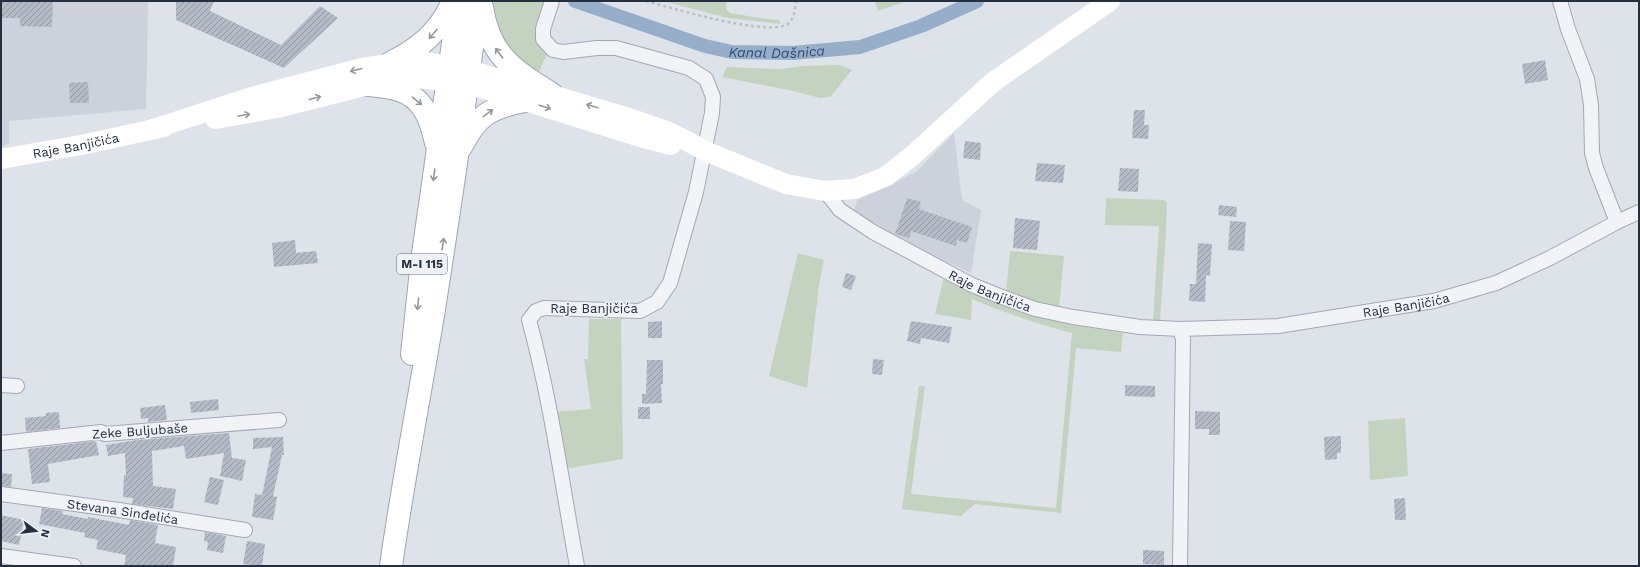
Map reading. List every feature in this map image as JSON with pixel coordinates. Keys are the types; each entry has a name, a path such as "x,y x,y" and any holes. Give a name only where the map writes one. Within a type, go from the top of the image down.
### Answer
{"main road":[{"path":"388,64 406,56 429,38 448,14 453,1"},
{"name":"M-I 115","path":"459,1 459,75"},
{"name":"M-I 115","path":"391,566 433,310 447,152 459,75 478,1"},
{"path":"482,1 486,29 493,44 508,64 522,76 552,94"},
{"path":"150,130 250,114 368,85 414,78 459,75 552,94 629,118 669,132 705,151 786,184 825,192 854,189 885,177 912,156 993,82 1110,1"},
{"path":"150,130 255,96 362,68 388,64 427,62 525,101 640,137 705,151"},
{"path":"368,85 399,90 411,96 421,104 447,152 493,109 505,104 525,101"},
{"name":"Raje Banjičića","path":"1,159 81,145 150,130"}],"street":[{"path":"1560,1 1568,29 1587,79 1591,105 1592,153 1616,222"},
{"name":"Raje Banjičića","path":"550,5 542,29 543,39 553,50 563,52 597,48 616,48 689,68 706,79 713,97 712,112 696,192 670,283 657,302 640,310 544,308 536,311 529,320 540,364 551,420 577,566"},
{"name":"Raje Banjičića","path":"825,192 840,210 873,232 966,281 1002,297 1035,309 1073,317 1140,327 1180,329 1278,326 1434,301 1496,283 1550,258 1616,222 1639,212"},
{"path":"1180,329 1182,347 1180,566"},
{"path":"1,385 17,386"},
{"name":"Zeke Buljubaše","path":"1,443 101,432 105,434 279,420"},
{"name":"Stevana Sinđelića","path":"1,494 119,510 245,530"},
{"path":"1,556 74,566"}],"path":[{"path":"646,1 732,24 770,27 783,26 790,22 795,12 796,1"}],"shaded area":[{"path":"1,1 148,1 146,109 9,121 9,144 1,146"},
{"path":"954,133 962,200 981,210 971,273 888,235 854,212 857,200 895,183 917,171"}],"green space":[{"path":"493,1 549,1 548,52 539,72 520,60 509,47 501,33"},
{"path":"663,1 727,1 726,9 730,13 779,20 781,24 728,18"},
{"path":"875,1 907,1 878,11"},
{"path":"839,65 852,70 830,97 820,98 794,91 722,77 727,67 780,69 803,66"},
{"path":"1106,198 1163,200 1167,202 1160,321 1153,320 1159,226 1105,225"},
{"path":"1010,251 1064,256 1059,308 1006,293"},
{"path":"798,253 824,260 819,285 807,388 769,376"},
{"path":"944,277 1028,313 1072,325 1123,333 1121,352 1076,348 1061,513 975,504 961,516 902,509 919,386 925,386 911,494 1056,508 1072,333 1022,318 972,299 971,320 935,314"},
{"path":"589,319 622,319 623,459 564,469 556,412 591,409 584,359 588,359"},
{"path":"1405,418 1408,476 1370,480 1368,421"}],"building":[{"path":"1,1 53,1 52,27 20,26 20,18 1,18"},
{"path":"176,1 214,1 210,11 281,45 320,6 338,18 284,68 176,20"},
{"path":"1545,60 1548,80 1525,84 1522,64"},
{"path":"88,82 89,103 70,103 69,83"},
{"path":"1134,110 1145,110 1144,125 1149,125 1148,139 1132,138"},
{"path":"965,141 981,143 980,160 963,158"},
{"path":"1037,163 1065,165 1063,183 1035,181"},
{"path":"1120,168 1139,169 1138,192 1118,191"},
{"path":"907,198 921,202 919,209 972,227 967,243 957,240 956,246 911,231 909,238 895,234"},
{"path":"1219,205 1237,207 1236,217 1218,215"},
{"path":"1015,218 1040,221 1037,250 1013,248"},
{"path":"1230,221 1246,222 1244,251 1228,250"},
{"path":"295,240 296,253 316,251 318,263 274,267 272,243"},
{"path":"1198,243 1212,244 1210,276 1206,275 1205,302 1189,301 1190,284 1196,284"},
{"path":"846,273 856,276 851,290 842,287"},
{"path":"662,321 662,338 648,338 648,322"},
{"path":"911,321 952,327 949,343 921,338 920,344 907,341"},
{"path":"873,359 884,360 882,375 872,374"},
{"path":"647,360 663,360 663,384 661,384 662,403 642,404 642,394 646,394"},
{"path":"1125,385 1155,386 1155,397 1125,396"},
{"path":"218,399 219,410 191,413 190,402"},
{"path":"165,405 167,420 148,422 148,418 141,419 140,408"},
{"path":"638,407 650,407 650,419 638,419"},
{"path":"1195,411 1220,412 1220,435 1209,435 1209,429 1195,429"},
{"path":"59,412 60,428 26,432 25,418 46,416 46,413"},
{"path":"229,433 232,458 246,460 242,481 220,476 224,453 186,459 184,446 152,451 153,486 176,489 173,509 132,504 133,498 123,497 124,475 126,476 125,453 108,456 106,445 137,440"},
{"path":"1341,436 1341,453 1337,453 1337,459 1325,460 1324,437"},
{"path":"283,437 284,455 282,455 273,496 277,497 273,520 252,517 255,494 262,495 272,447 253,449 253,438"},
{"path":"96,441 99,455 48,464 50,482 32,484 28,449"},
{"path":"1,473 12,474 11,487 1,486"},
{"path":"210,477 224,480 218,505 204,502"},
{"path":"1405,498 1406,520 1395,520 1394,499"},
{"path":"42,508 63,511 62,514 88,519 88,517 129,525 130,520 158,525 155,543 176,547 173,566 124,566 126,555 96,549 98,540 84,537 85,533 39,524"},
{"path":"1,515 24,520 19,545 1,541"},
{"path":"205,532 226,536 223,553 207,550 208,542 204,541"},
{"path":"247,541 265,544 262,566 243,564"},
{"path":"1143,550 1164,551 1164,565 1143,564"}],"waterway":[{"name":"Kanal Dašnica","path":"575,1 705,46 732,52 793,53 860,47 921,26 977,1"}]}
